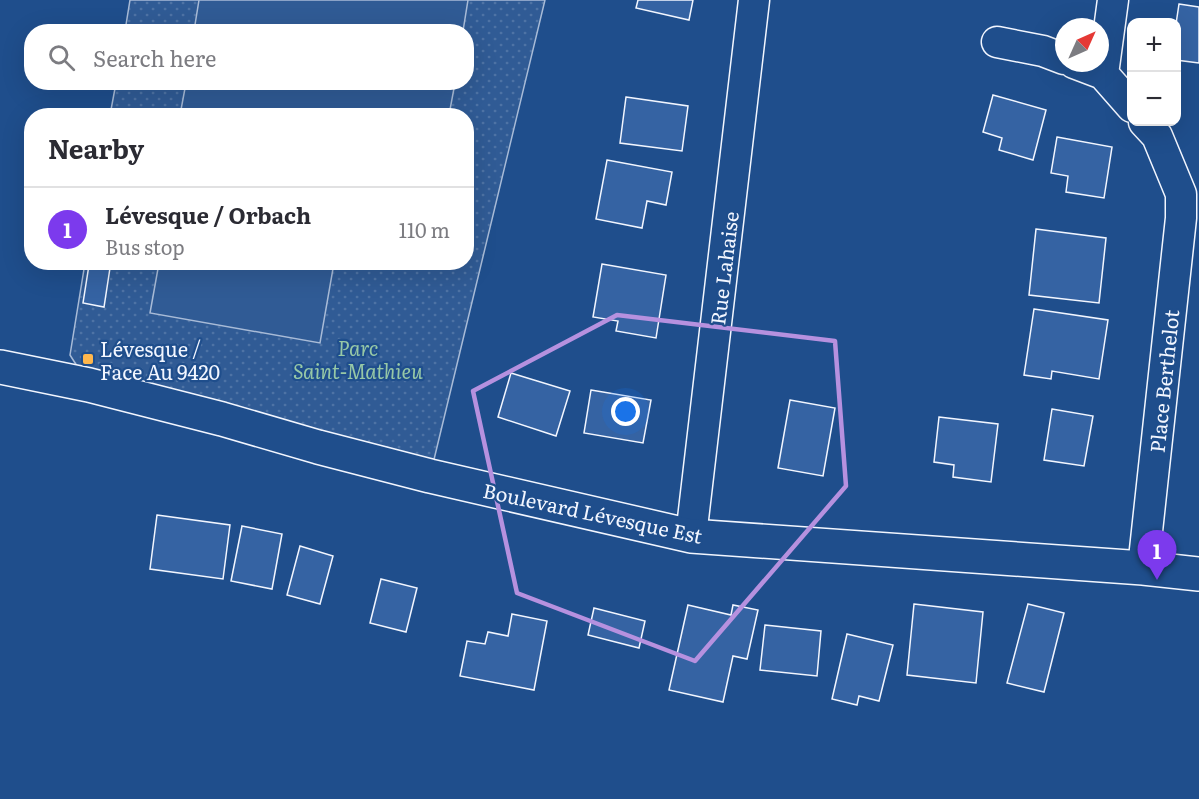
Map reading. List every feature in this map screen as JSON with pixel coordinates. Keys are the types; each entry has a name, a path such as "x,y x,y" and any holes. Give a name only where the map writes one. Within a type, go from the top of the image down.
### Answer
{"street":[{"name":"Rue Lahaise","path":"691,536 754,0"},
{"path":"1103,74 1113,0"},
{"path":"996,42 1055,56"},
{"path":"1098,72 1103,74 1127,102"},
{"name":"Place Berthelot","path":"1143,568 1181,218 1190,195 1156,136 1147,126"},
{"name":"Boulevard Lévesque Est","path":"0,367 89,385 200,413 430,476 691,536 1143,568 1199,574"}],"highlighted area":[{"path":"617,315 835,341 846,486 695,661 517,593 473,391"}],"green space":[{"name":"Parc Saint-Mathieu","path":"130,0 545,0 430,476 89,385 70,355 84,270 474,270 474,108 111,108 115,90 474,90 474,24 126,24"}],"shaded area":[{"path":"199,0 468,0 464,24 195,24"},
{"path":"185,90 454,90 450,108 181,108"},
{"path":"158,270 333,270 320,343 150,313"}],"building":[{"path":"638,0 693,0 689,20 636,8"},
{"path":"1179,4 1199,7 1199,63 1181,61 1181,18 1177,18"},
{"path":"993,95 1046,110 1033,160 999,150 1002,138 983,132"},
{"path":"626,97 688,106 682,151 620,143"},
{"path":"1057,137 1112,147 1104,198 1066,192 1068,176 1051,173"},
{"path":"607,160 672,172 666,205 647,201 642,228 596,219"},
{"path":"1036,229 1106,238 1099,303 1029,295"},
{"path":"602,264 666,275 656,338 616,331 618,321 593,317"},
{"path":"88,270 110,270 104,307 83,303"},
{"path":"1034,309 1108,320 1099,379 1052,371 1051,379 1024,375"},
{"path":"511,373 570,391 556,436 498,417"},
{"path":"591,390 651,400 643,443 584,433"},
{"path":"790,400 835,408 823,476 778,468"},
{"path":"1052,409 1093,416 1084,466 1044,460"},
{"path":"939,417 998,424 991,482 953,477 954,465 934,462"},
{"path":"157,515 230,525 223,579 150,569"},
{"path":"242,526 282,534 272,589 231,581"},
{"path":"300,546 333,556 320,604 287,595"},
{"path":"381,579 417,588 406,632 370,623"},
{"path":"914,604 983,612 976,683 907,675"},
{"path":"1028,604 1064,613 1044,692 1007,683"},
{"path":"688,605 731,615 733,605 758,610 747,659 733,656 723,702 669,690"},
{"path":"594,608 645,621 639,648 588,635"},
{"path":"512,614 547,621 534,690 460,676 467,641 485,644 488,632 508,636"},
{"path":"765,625 821,631 817,676 760,670"},
{"path":"847,634 893,645 879,701 859,696 857,705 832,699"}],"place":[{"name":"Lévesque / Face Au 9420","path":"88,359"},
{"name":"Lévesque / Orbach","path":"1157,580"}]}
